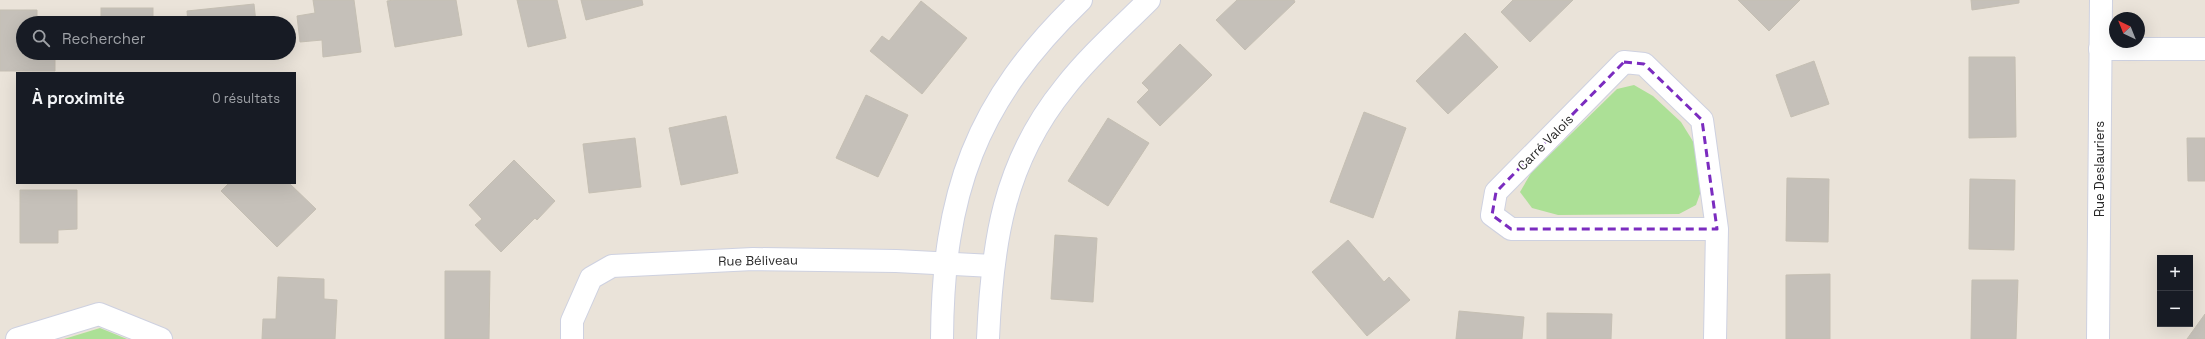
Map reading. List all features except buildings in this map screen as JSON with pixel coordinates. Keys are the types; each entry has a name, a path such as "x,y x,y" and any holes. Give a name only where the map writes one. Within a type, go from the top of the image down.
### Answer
{"street":[{"path":"942,339 945,263 959,187 979,136 1002,92 1016,72 1048,34 1081,0"},
{"path":"988,339 992,266 1003,207 1022,156 1050,107 1082,66 1149,0"},
{"name":"Rue Deslauriers","path":"2098,339 2101,0"},
{"path":"2100,49 2205,49"},
{"name":"Carré Valois","path":"1715,339 1717,229 1702,120 1644,64 1624,62 1496,192 1492,214 1511,229 1717,229"},
{"name":"Rue Béliveau","path":"572,339 572,321 591,278 612,266 753,259 945,263 992,266"},
{"path":"17,339 99,314 161,339"}],"highlighted area":[{"path":"1624,62 1644,64 1702,120 1717,229 1511,229 1492,215 1496,192"}],"green space":[{"path":"1634,85 1653,96 1681,122 1694,143 1701,191 1696,205 1679,214 1558,215 1532,208 1520,192 1531,173 1617,89"},
{"path":"100,328 127,339 64,339"}]}
